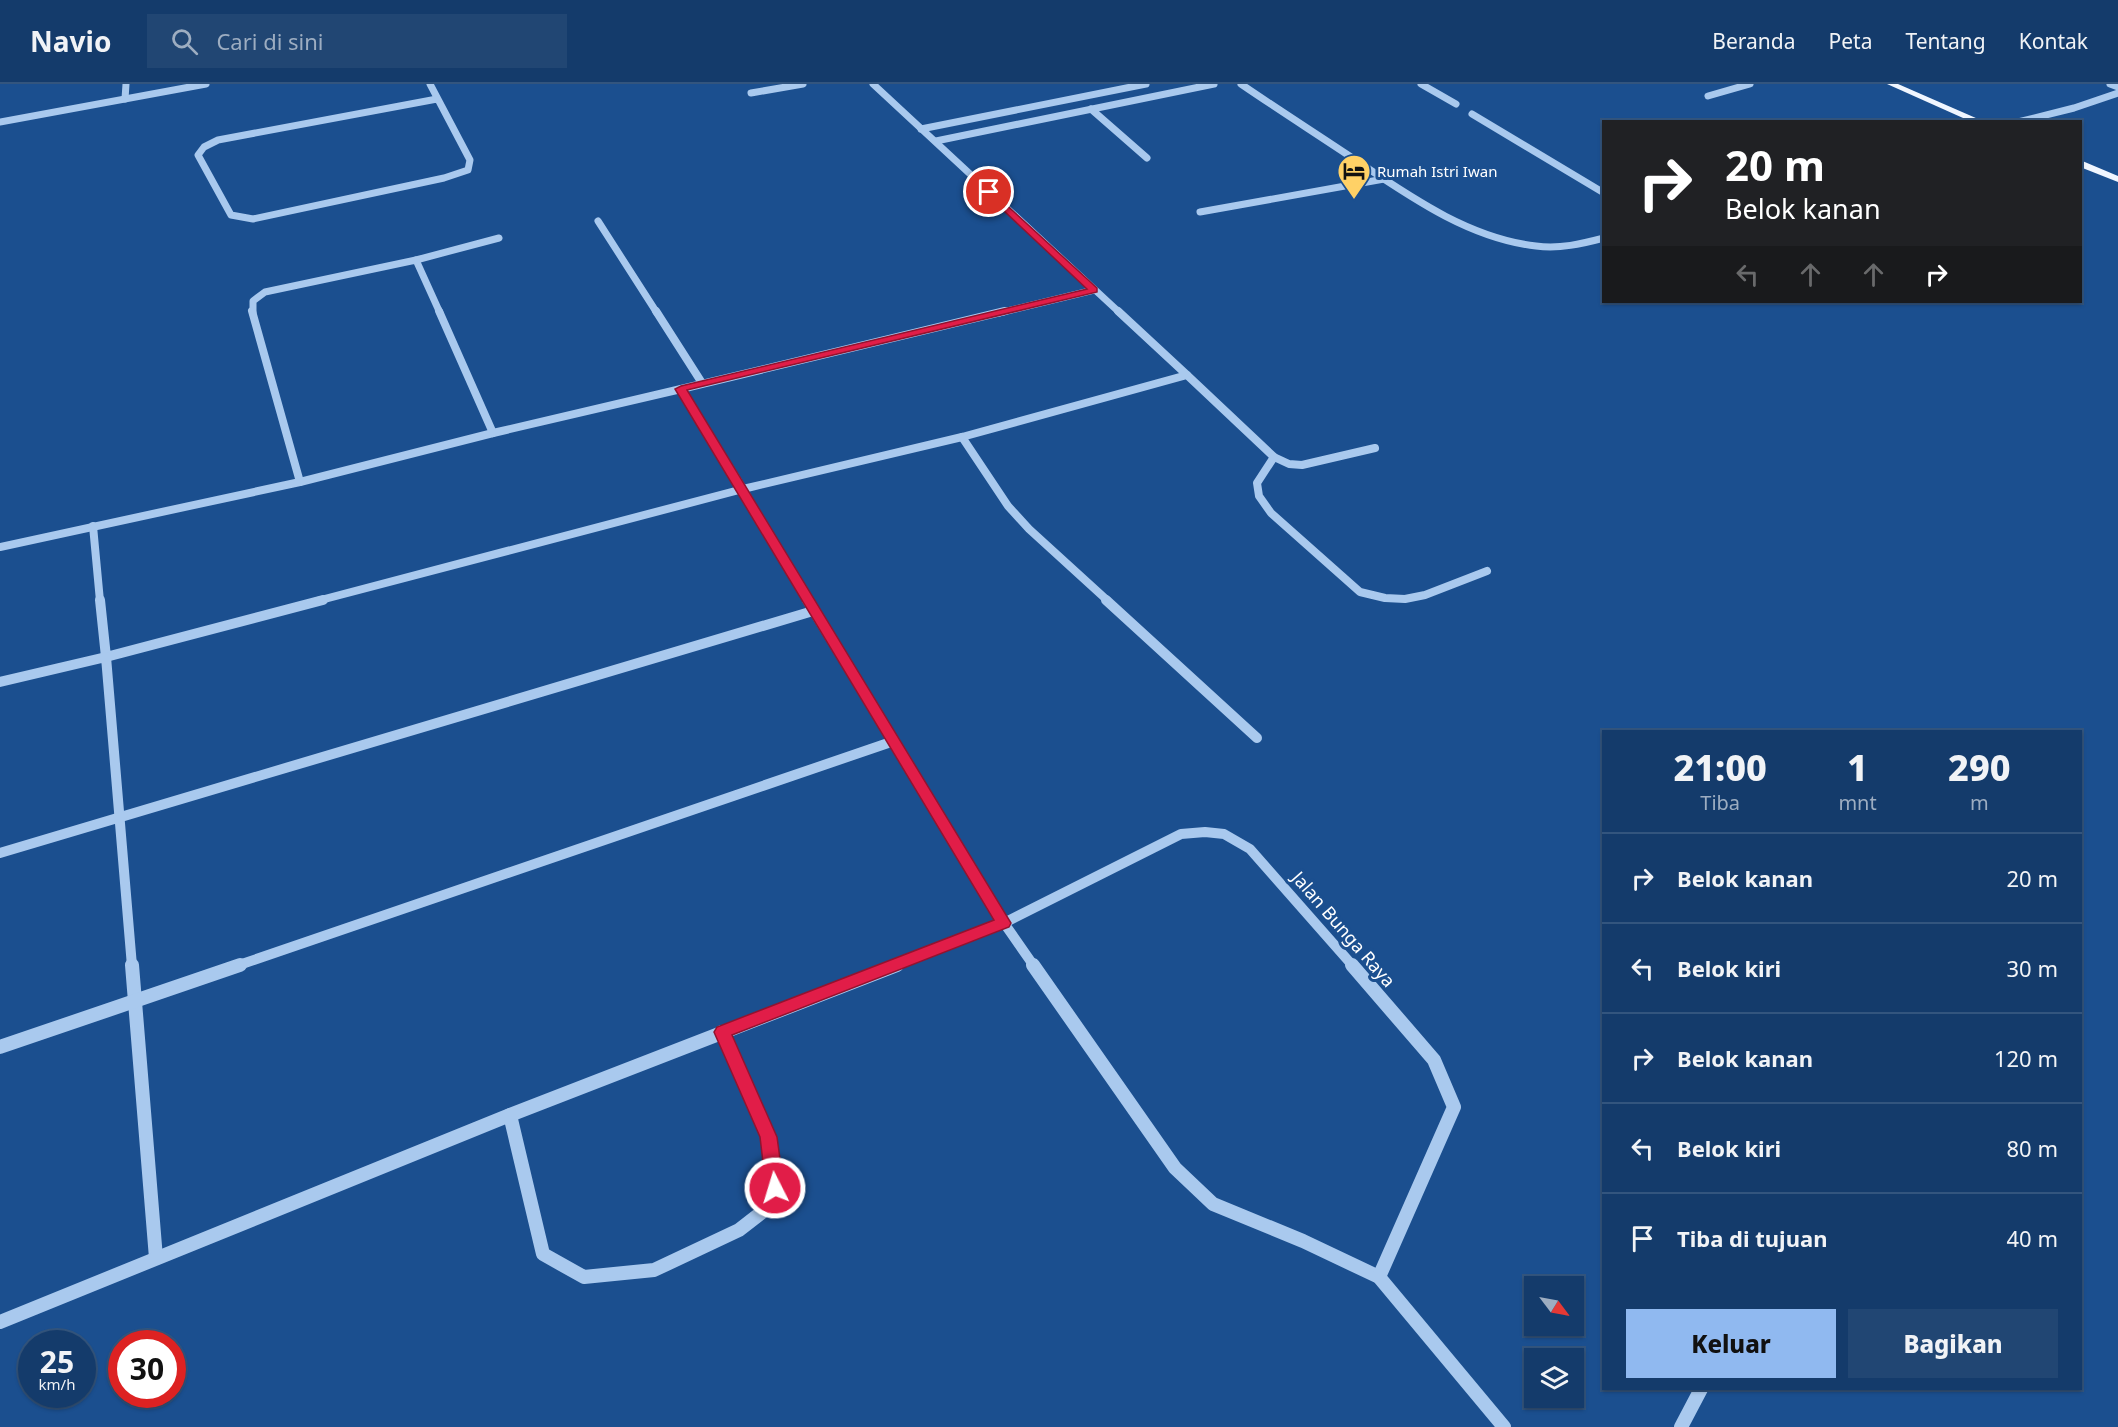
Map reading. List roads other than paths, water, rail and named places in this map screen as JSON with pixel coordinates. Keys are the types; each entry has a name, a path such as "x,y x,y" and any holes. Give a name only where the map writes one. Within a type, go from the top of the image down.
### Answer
{"main road":[{"path":"1892,84 1976,120"},
{"path":"2082,164 2118,179"}],"street":[{"path":"125,99 126,84"},
{"path":"0,122 206,84"},
{"path":"430,84 470,160 468,170 444,178 253,219 231,215 198,155 204,147 218,140 437,99"},
{"path":"751,93 803,84"},
{"path":"873,84 1274,457 1289,464 1302,465 1375,448"},
{"path":"921,129 1146,84"},
{"path":"936,141 1214,84"},
{"path":"1241,84 1384,179 1446,217 1482,232 1523,243 1556,247 1587,244 1602,239"},
{"path":"1422,84 1456,104"},
{"path":"1708,96 1750,84"},
{"path":"2110,84 2118,87"},
{"path":"2026,120 2074,108 2118,93"},
{"path":"1091,109 1147,158"},
{"path":"1472,114 1602,193"},
{"path":"1200,212 1384,179"},
{"path":"598,221 702,383"},
{"path":"300,482 252,311 253,301 265,292 416,260 499,238"},
{"path":"416,260 493,433"},
{"path":"0,547 300,482 493,433 1094,290"},
{"path":"0,682 105,657 743,489 962,437 1187,375"},
{"path":"681,389 743,489 813,611 1004,923 1175,1168 1213,1204 1304,1241 1379,1277 1504,1427"},
{"path":"962,437 1008,506 1029,529 1257,738"},
{"path":"1274,457 1257,483 1259,496 1271,513 1360,592 1385,598 1425,595 1487,571"},
{"path":"93,526 136,1000 156,1258"},
{"path":"0,853 813,611"},
{"path":"0,1047 894,741"},
{"name":"Jalan Bunga Raya","path":"0,1322 510,1115 1004,923 1180,834 1205,831 1226,833 1245,844 1434,1060 1454,1107 1379,1277"},
{"path":"510,1115 543,1254 584,1276 654,1270 739,1230 775,1202 769,1137 722,1032"},
{"path":"1681,1427 1700,1390"}],"place":[{"name":"Rumah Istri Iwan","path":"1354,200"}]}
